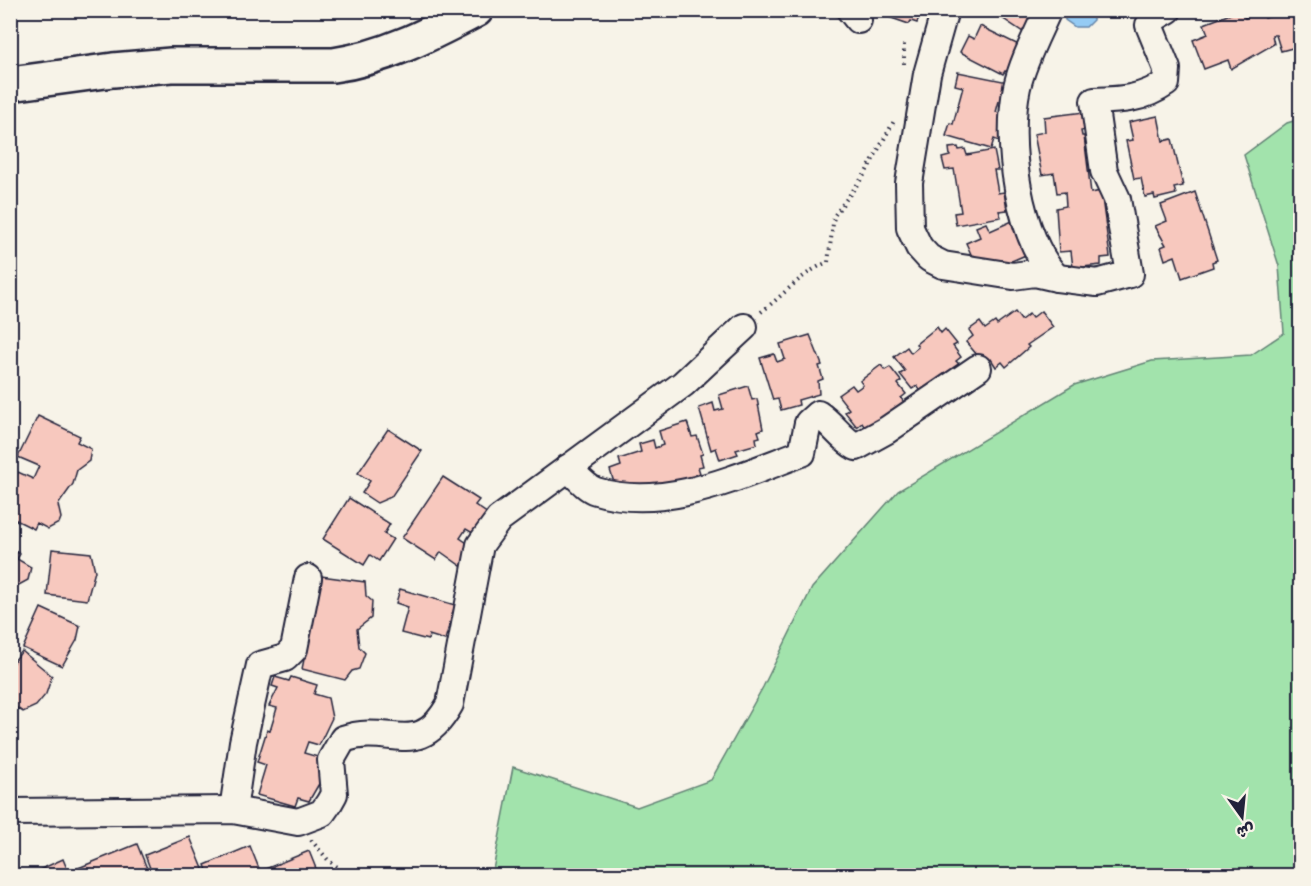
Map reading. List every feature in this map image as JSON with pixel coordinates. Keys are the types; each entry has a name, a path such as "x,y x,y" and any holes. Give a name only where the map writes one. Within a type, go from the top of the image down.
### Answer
{"street":[{"path":"10,84 113,70 171,65 333,65 359,62 386,53 476,10"},
{"path":"945,10 927,74 909,183 910,228 919,247 930,258 944,265 1013,276 1035,273 1097,283 1130,274 1117,199 1104,171 1094,101 1134,99 1152,93 1166,82 1167,69 1149,25 1154,18 1168,10"},
{"path":"1048,10 1017,86 1012,118 1013,148 1024,211 1043,264 1057,278"},
{"path":"10,812 233,810 298,822 322,813 334,794 331,760 343,739 356,734 406,737 432,730 440,722 450,704 480,544 499,519 683,384 744,327"},
{"path":"568,468 594,491 652,499 714,484 802,453 808,423 818,414 828,420 842,439 856,447 887,430 978,368"},
{"path":"233,810 243,742 261,664 285,658 294,649 308,578"}],"path":[{"path":"903,73 904,44"},
{"path":"744,327 780,298 798,279 813,268 828,262 834,216 871,165 896,114"},
{"path":"298,822 328,861 350,876"}],"green space":[{"path":"1300,119 1298,821 1300,875 492,875 513,767 637,807 711,780 763,687 812,588 898,491 1074,385 1152,361 1251,355 1284,333 1279,266 1244,155 1287,123"}],"water":[{"path":"1065,11 1093,11 1093,20 1086,27 1075,27 1065,20"}],"building":[{"path":"921,10 917,23 911,21 909,24 871,11"},
{"path":"990,10 1036,10 1029,36"},
{"path":"1241,10 1245,18 1263,11 1265,18 1282,13 1281,10 1300,10 1300,46 1281,51 1276,35 1272,35 1274,44 1231,69 1228,60 1204,69 1193,40 1208,34 1204,24"},
{"path":"980,26 1029,50 1013,74 1005,71 1003,74 960,52 968,36 974,39"},
{"path":"958,72 1008,82 1003,102 999,101 996,112 1002,114 999,124 1003,125 999,141 994,139 991,149 946,136 950,123 953,124 963,87 955,85"},
{"path":"1084,112 1086,130 1081,131 1084,136 1091,193 1101,191 1110,257 1101,258 1101,265 1073,268 1071,251 1059,252 1056,208 1066,206 1065,192 1057,193 1054,173 1042,175 1034,134 1045,132 1044,117"},
{"path":"1158,116 1163,141 1172,139 1183,186 1174,188 1176,194 1155,199 1154,195 1145,197 1141,178 1134,179 1126,141 1133,140 1129,122"},
{"path":"958,147 959,150 965,149 967,155 994,150 998,170 994,170 998,193 1004,192 1007,210 999,211 1001,217 956,225 954,213 961,212 954,169 945,170 942,158 950,156 949,148"},
{"path":"1195,192 1217,260 1212,262 1213,267 1182,278 1175,256 1165,260 1161,247 1166,245 1155,226 1167,221 1161,205"},
{"path":"1019,218 1035,251 988,271 975,263 966,243 980,237 976,227 986,223 990,231"},
{"path":"1041,311 1053,327 1027,345 1029,347 1006,367 1002,362 996,367 991,359 984,363 966,342 973,336 969,330 980,322 985,329 995,322 997,325 1015,312 1021,320 1029,314 1032,318"},
{"path":"937,327 941,333 945,329 957,344 953,346 961,357 956,361 961,366 923,394 917,386 912,389 900,374 905,371 894,357 907,347 911,353 918,347 916,344"},
{"path":"810,335 822,365 819,366 823,379 818,381 819,394 798,400 799,405 781,410 778,399 773,400 760,358 774,354 777,362 785,359 780,344"},
{"path":"881,365 885,370 890,367 901,381 898,384 906,394 901,398 905,404 868,432 862,423 857,427 845,412 849,409 838,395 852,385 856,390 863,385 860,381"},
{"path":"748,386 752,400 757,399 763,429 758,431 760,437 756,438 757,444 736,450 738,454 720,460 716,448 711,450 699,408 713,403 715,411 723,409 719,395"},
{"path":"38,416 80,436 77,442 91,449 89,461 77,470 73,484 58,505 61,518 59,523 48,529 37,523 34,529 10,517 10,477 15,479 18,472 33,479 39,466 18,457"},
{"path":"687,422 692,437 697,436 703,454 700,455 703,466 698,467 700,473 696,475 697,480 617,492 610,470 621,466 619,459 641,452 639,444 653,440 655,448 663,445 659,431"},
{"path":"388,429 422,451 391,497 377,503 362,493 370,481 358,473"},
{"path":"443,477 479,500 475,505 491,516 478,536 466,529 460,538 473,547 471,557 461,566 441,552 436,560 402,538"},
{"path":"349,498 390,524 384,534 393,539 379,561 370,555 364,565 323,539"},
{"path":"10,548 20,554 17,559 31,567 28,580 15,587 10,607"},
{"path":"52,549 91,553 95,571 87,600 47,595"},
{"path":"321,576 365,582 366,596 372,601 371,618 357,629 359,647 365,653 359,669 352,671 345,680 302,669"},
{"path":"400,589 455,605 445,640 429,635 428,640 401,633 408,607 396,603"},
{"path":"41,608 80,626 77,640 62,666 23,648"},
{"path":"22,651 52,676 46,694 36,706 23,712 10,703 10,666"},
{"path":"275,677 289,681 291,677 317,685 314,694 328,698 332,718 319,745 308,742 304,753 318,757 320,782 309,801 298,798 295,806 257,795 266,765 257,762 277,708 269,706 278,688 272,686"},
{"path":"190,837 206,876 153,876 145,855"},
{"path":"137,844 150,876 79,876 76,869"},
{"path":"250,846 262,876 209,876 205,865"},
{"path":"309,851 319,876 265,876 263,870"},
{"path":"63,859 70,876 26,876"}]}
